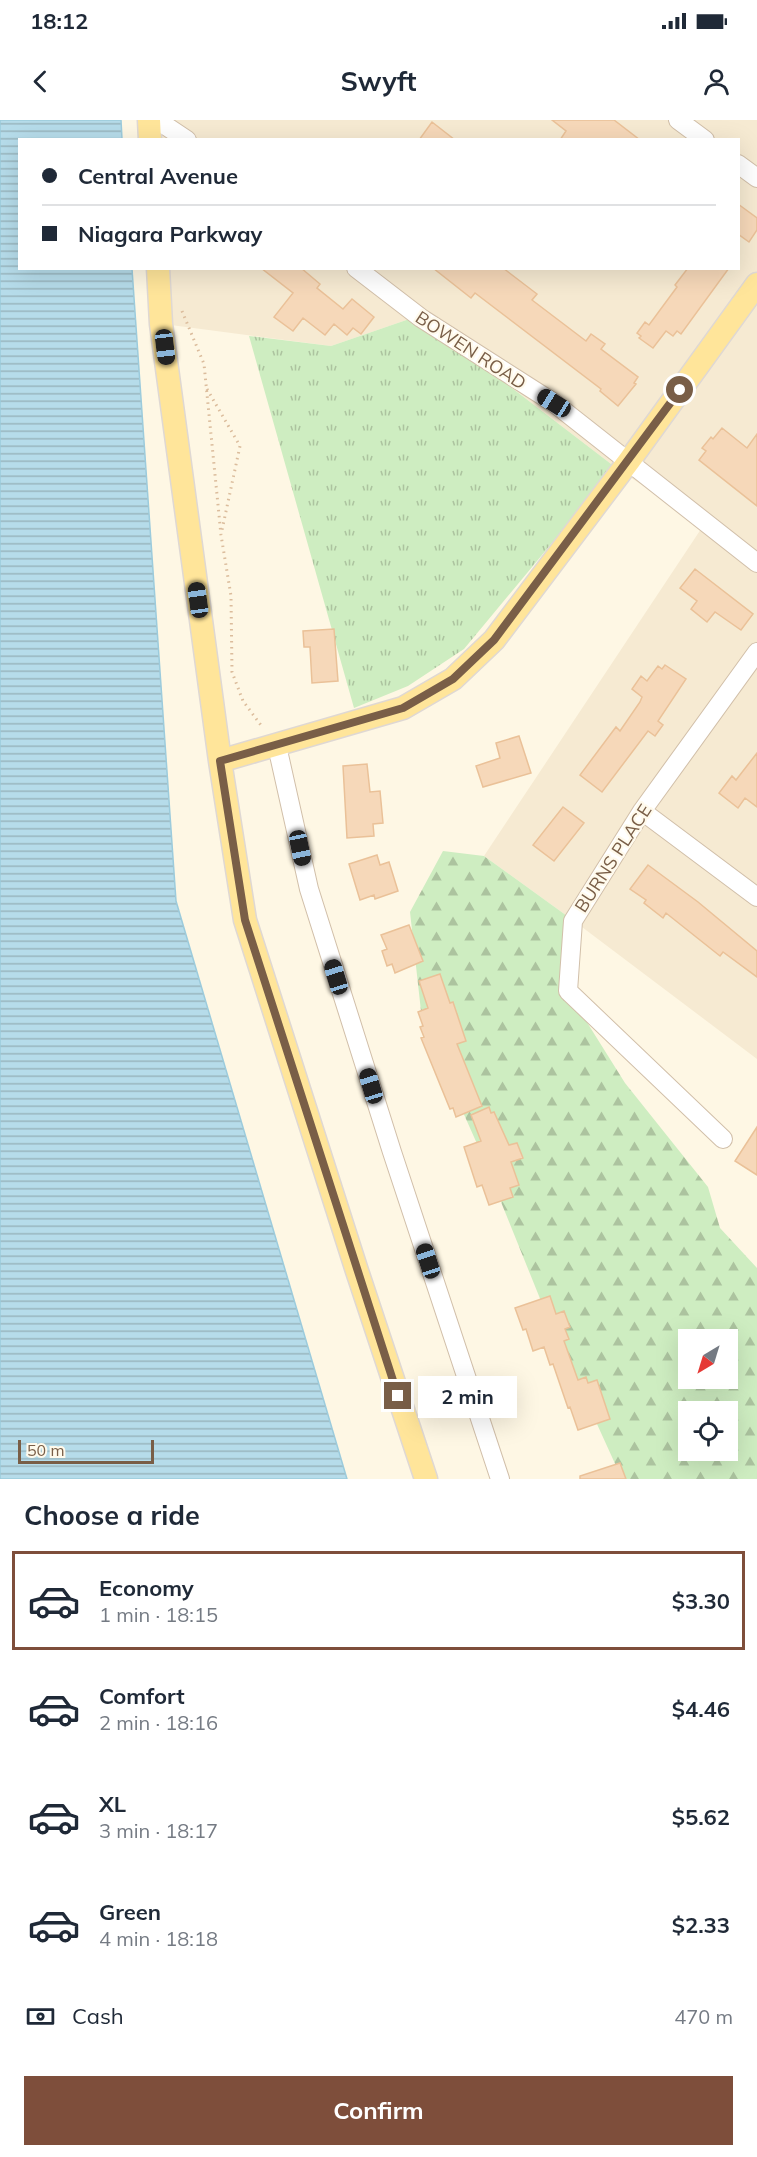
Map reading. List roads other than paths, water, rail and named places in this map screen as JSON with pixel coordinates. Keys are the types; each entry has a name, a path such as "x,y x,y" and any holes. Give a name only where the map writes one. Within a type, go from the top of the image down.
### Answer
{"main road":[{"path":"149,120 150,138"},
{"path":"158,270 161,324 220,761 245,920 426,1479"},
{"path":"220,761 403,708 453,679 494,640 629,461 757,284"}],"street":[{"path":"157,120 184,138"},
{"path":"678,120 702,138"},
{"path":"740,165 757,178"},
{"name":"BOWEN ROAD","path":"359,270 421,318 554,403 757,563"},
{"name":"BURNS PLACE","path":"723,1139 568,991 573,921 642,811 757,652"},
{"path":"277,746 309,889 392,1152 500,1479"},
{"path":"642,811 757,897"}],"water":[{"path":"0,120 121,120 122,138 18,138 18,270 132,270 176,901 347,1479 0,1479"}]}
